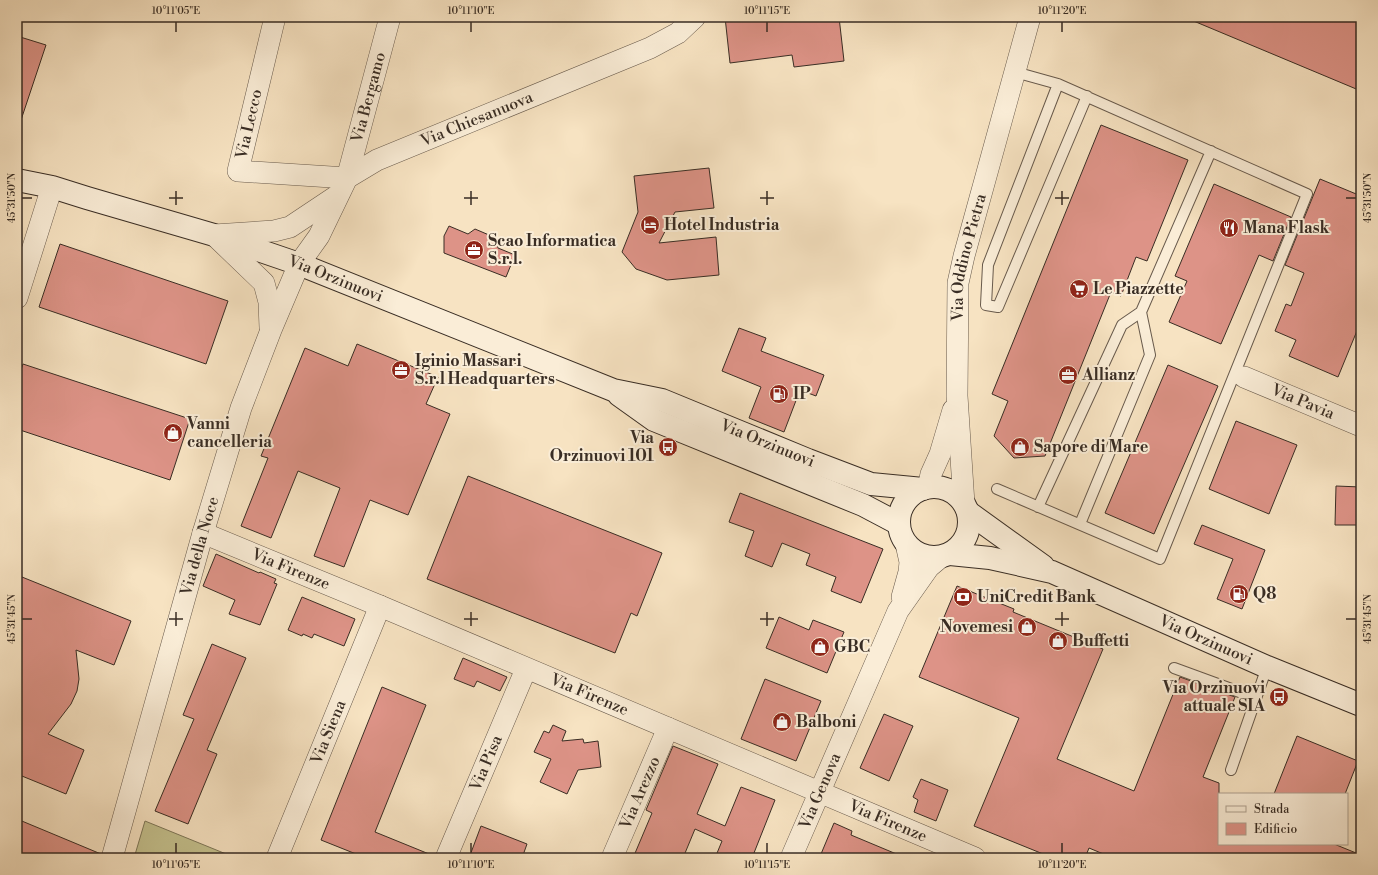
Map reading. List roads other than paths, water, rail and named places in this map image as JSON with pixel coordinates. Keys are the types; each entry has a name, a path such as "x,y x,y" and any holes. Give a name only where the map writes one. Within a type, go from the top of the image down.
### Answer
{"main road":[{"name":"Via Orzinuovi","path":"17,168 52,187"},
{"name":"Via Orzinuovi","path":"17,180 52,187 214,235 299,264 613,390 662,400 808,460 871,484 926,488 935,487 948,490 960,498 966,508 1052,572"},
{"name":"Via Orzinuovi","path":"613,390 654,420 863,505 899,524"},
{"path":"906,544 901,534 899,524 900,513 908,498 918,491 926,488"},
{"path":"946,556 961,546 967,534 969,528 966,508"},
{"name":"Via Orzinuovi","path":"906,544 926,557 946,556 990,558 1052,572 1267,667 1361,705"}],"street":[{"name":"Via Lecco","path":"275,17 238,171 343,187"},
{"name":"Via Bergamo","path":"343,187 390,17"},
{"name":"Via Chiesanuova","path":"214,235 274,231 290,227 377,160 650,48 678,33 695,17"},
{"name":"Via Oddino Pietra","path":"966,508 957,396 958,283 964,256 1030,17"},
{"path":"18,292 52,187"},
{"path":"299,264 319,236 343,187"},
{"path":"214,235 264,283 269,302 270,330"},
{"name":"Via della Noce","path":"112,858 203,533 241,408 270,330 299,264"},
{"name":"Via Pavia","path":"1244,378 1361,426"},
{"path":"926,488 940,454 957,396"},
{"name":"Via Firenze","path":"203,533 380,606 975,858"},
{"path":"898,611 910,567 906,544"},
{"name":"Via Genova","path":"791,858 898,611 929,567 946,556"},
{"name":"Via Siena","path":"276,858 380,606"},
{"name":"Via Pisa","path":"446,858 526,669"},
{"name":"Via Arezzo","path":"612,858 668,728"}],"lane":[{"path":"997,489 1160,559 1307,194 1087,96 1058,84 1015,72"},
{"path":"1058,84 988,265 986,305 998,307 1087,96"},
{"path":"1038,507 1122,325 1141,312 1211,151"},
{"path":"1080,524 1150,355 1141,312"},
{"path":"1231,770 1267,667"},
{"path":"1174,668 1256,698"}],"place":[{"name":"Hotel Industria","path":"650,225"},
{"name":"Mana Flask","path":"1229,228"},
{"name":"Scao Informatica S.r.l.","path":"474,250"},
{"name":"Le Piazzette","path":"1079,289"},
{"name":"Iginio Massari S.r.l Headquarters","path":"401,370"},
{"name":"Allianz","path":"1068,375"},
{"name":"IP","path":"779,394"},
{"name":"Vanni cancelleria","path":"173,433"},
{"name":"Via Orzinuovi 101","path":"668,447"},
{"name":"Sapore di Mare","path":"1020,447"},
{"name":"Q8","path":"1239,594"},
{"name":"UniCredit Bank","path":"963,597"},
{"name":"Novemesi","path":"1027,627"},
{"name":"Buffetti","path":"1058,641"},
{"name":"GBC","path":"820,647"},
{"name":"Via Orzinuovi attuale SIA","path":"1279,697"},
{"name":"Balboni","path":"782,722"}]}
